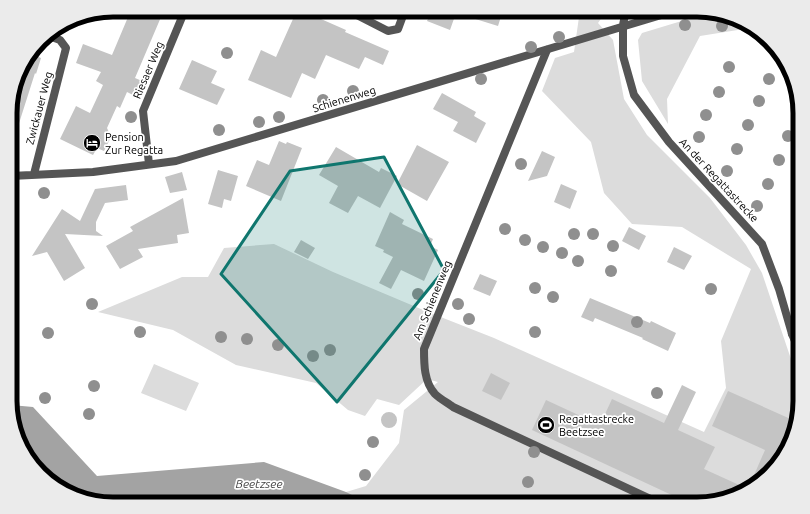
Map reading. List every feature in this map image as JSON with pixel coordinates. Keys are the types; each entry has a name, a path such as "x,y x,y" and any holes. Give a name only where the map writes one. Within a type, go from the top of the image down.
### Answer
{"street":[{"name":"Riesaer Weg","path":"149,164 143,111 182,17"},
{"path":"361,17 388,31 398,29 402,17"},
{"name":"An der Regattastrecke","path":"625,17 623,25 623,56 634,95 669,142 762,244 779,289 792,334"},
{"name":"Schienenweg","path":"17,175 93,172 176,160 547,50 652,17"},
{"name":"Zwickauer Weg","path":"34,174 66,48 60,40 54,38"},
{"name":"Am Schienenweg","path":"547,50 424,349 424,368 428,383 435,393 453,407 646,497"}],"highlighted area":[{"path":"384,157 444,270 337,402 221,274 290,171"}],"shaded area":[{"path":"579,17 602,17 598,23 613,40 624,99 647,135 710,198 746,245 762,273 793,365 793,407 788,432 777,454 760,473 745,484 722,494 703,497 345,497 346,492 366,486 399,443 404,410 438,382 427,379 399,405 377,399 365,416 348,410 316,383 236,365 173,330 98,312 182,277 208,277 224,248 274,244 333,272 494,338 704,432 726,388 721,341 751,269 682,227 632,224 604,193 591,142 542,91 555,58 574,52"},
{"path":"695,17 722,20 743,29 700,36 667,99 668,124 642,81 638,40 642,33"},
{"path":"154,364 199,383 186,411 141,393"}],"water":[{"name":"Beetzsee","path":"17,406 33,407 97,476 264,462 356,497 113,497 88,494 60,481 45,469 33,454 22,432"}],"building":[{"path":"128,17 161,17 135,78 142,81 135,96 127,92 120,108 117,106 107,128 111,137 104,151 97,148 93,155 60,139 76,106 90,113 103,85 96,81 101,72 76,63 83,44 112,55"},
{"path":"294,17 322,17 321,19 346,30 345,32 389,51 383,65 365,57 359,69 326,55 315,79 302,73 291,98 248,80 261,50 276,57"},
{"path":"429,17 455,17 450,30 427,21"},
{"path":"469,17 501,17 498,26"},
{"path":"36,56 41,58 36,74 35,73 17,130 20,88 24,76"},
{"path":"192,60 217,71 211,83 225,89 217,105 179,89"},
{"path":"442,93 476,112 474,116 486,123 476,143 453,131 458,122 433,109"},
{"path":"279,141 286,144 287,142 302,148 281,201 246,186 257,160 269,165"},
{"path":"417,145 449,162 427,201 397,184"},
{"path":"336,147 379,172 381,168 397,176 380,208 358,196 348,213 329,203 338,186 319,175"},
{"path":"542,151 555,157 547,176 528,181"},
{"path":"218,170 238,176 231,201 224,199 222,208 208,204"},
{"path":"182,172 187,190 170,193 165,177"},
{"path":"561,184 577,191 570,209 554,202"},
{"path":"126,185 128,200 105,203 96,222 96,231 103,236 65,234 85,268 64,281 47,252 32,256 62,209 80,221 95,189"},
{"path":"183,198 189,233 177,235 178,243 138,249 143,257 120,269 106,246 133,231 130,227"},
{"path":"390,212 404,220 402,224 433,239 430,246 438,250 424,281 401,270 391,289 379,283 393,257 383,252 384,250 375,246"},
{"path":"629,227 646,236 639,250 622,241"},
{"path":"301,240 315,248 308,259 294,252"},
{"path":"674,247 692,256 684,270 667,262"},
{"path":"480,274 497,281 490,296 473,289"},
{"path":"590,298 650,323 651,321 676,333 668,351 642,339 643,338 595,318 593,322 581,317"},
{"path":"491,373 510,383 501,400 482,391"},
{"path":"682,385 696,392 678,430 715,447 704,469 741,486 722,494 703,497 676,497 532,430 546,400 600,425 612,399 664,423"},
{"path":"728,391 791,419 788,432 777,454 769,464 752,479 765,450 712,426"},
{"path":"389,412 395,414 397,420 395,426 389,428 383,426 381,420 383,414"}],"place":[{"name":"Pension Zur Regatta","path":"92,143"},
{"name":"Regattastrecke Beetzsee","path":"546,425"}]}
